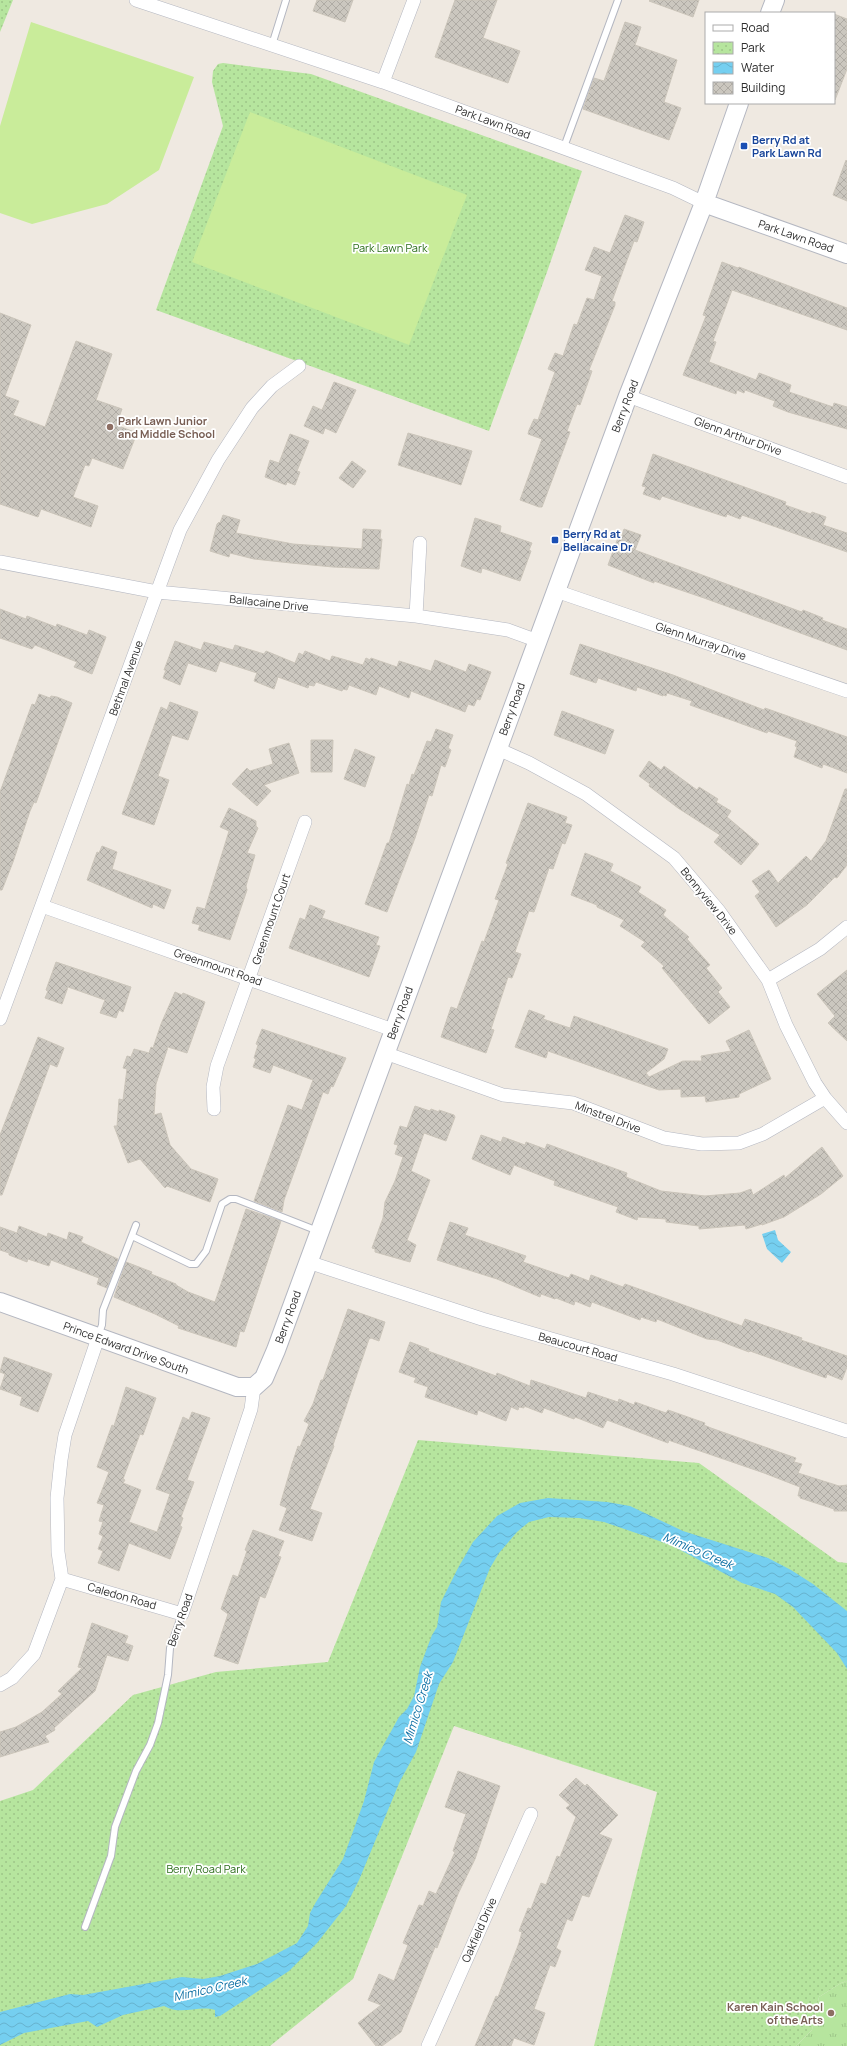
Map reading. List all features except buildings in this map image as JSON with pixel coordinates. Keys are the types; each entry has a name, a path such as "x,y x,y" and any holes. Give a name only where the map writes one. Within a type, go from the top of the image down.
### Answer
{"street":[{"name":"Park Lawn Road","path":"136,0 382,82 564,147 673,188 704,203 847,254"},
{"path":"382,82 414,0"},
{"path":"770,12 775,0"},
{"name":"Berry Road","path":"182,1614 251,1409 254,1387 264,1378 271,1364 628,396 704,203 738,104"},
{"name":"Bethnal Avenue","path":"0,1019 180,530 218,460 262,396 280,379 299,366"},
{"name":"Glenn Arthur Drive","path":"628,396 847,477"},
{"path":"416,616 420,543"},
{"name":"Ballacaine Drive","path":"0,562 157,592 416,616 508,630 538,641"},
{"name":"Glenn Murray Drive","path":"556,591 847,691"},
{"name":"Bonnyview Drive","path":"498,749 529,763 586,794 674,858 719,911 768,980 786,1025 815,1083 825,1098 847,1123"},
{"name":"Greenmount Court","path":"214,1109 213,1087 217,1066 305,822"},
{"name":"Greenmount Road","path":"42,906 250,978 393,1030"},
{"path":"768,980 820,949 847,927"},
{"name":"Minstrel Drive","path":"385,1053 503,1095 573,1103 664,1138 702,1144 739,1143 763,1134 825,1098"},
{"name":"Beaucourt Road","path":"308,1262 482,1319 673,1374 847,1430"},
{"name":"Prince Edward Drive South","path":"0,1302 237,1387 254,1387"},
{"path":"0,1684 12,1678 34,1654 62,1579 58,1552 57,1498 61,1460 65,1435 98,1338"},
{"name":"Caledon Road","path":"62,1579 182,1614"},
{"name":"Oakfield Drive","path":"428,2046 531,1814"}],"lane":[{"path":"272,45 286,0"},
{"path":"564,147 618,0"},
{"path":"132,1236 190,1264 196,1264 206,1251 222,1204 230,1199 236,1199 319,1232"},
{"path":"98,1338 102,1325 102,1310 136,1225"},
{"name":"Berry Road","path":"84,1926 111,1856 115,1827 136,1772 150,1745 158,1723 168,1675 170,1648 182,1614"}],"green space":[{"path":"0,0 13,0 0,32"},
{"path":"31,22 194,77 159,170 107,204 32,224 0,213 0,126"},
{"name":"Park Lawn Park","path":"223,63 311,74 582,171 489,431 156,310 223,126 212,82 213,71 218,64"},
{"path":"250,112 467,195 409,345 192,262"},
{"name":"Berry Road Park","path":"418,1440 699,1463 838,1562 847,1563 847,1981 841,1983 819,1997 812,2030 796,2046 594,2046 657,1792 454,1726 353,1979 270,2046 0,2046 0,1801 33,1790 133,1695 216,1672 328,1662"},
{"name":"Karen Kain School of the Arts","path":"847,1981 847,2046 796,2046 812,2030 819,1997 841,1983"}],"water":[{"path":"775,1230 778,1240 791,1252 782,1263 767,1249 762,1234"},
{"name":"Mimico Creek","path":"548,1498 607,1502 630,1506 683,1531 768,1558 791,1570 813,1584 847,1611 847,1669 837,1653 793,1607 775,1594 742,1583 671,1545 604,1522 579,1518 549,1517 529,1522 517,1532 499,1553 490,1568 453,1662 439,1684 416,1752 400,1781 359,1880 346,1906 317,1943 289,1971 220,2016 215,2017 215,2010 177,2010 164,2006 123,2015 97,2027 88,2021 24,2033 0,2045 0,2012 70,1994 83,1995 182,1977 203,1979 220,1976 257,1964 297,1943 308,1926 310,1913 316,1902 343,1859 364,1801 374,1762 399,1717 407,1709 414,1696 420,1667 432,1635 437,1627 441,1602 458,1568 473,1542 497,1516 520,1503"}],"place":[{"name":"Berry Rd at Park Lawn Rd","path":"744,146"},
{"name":"Park Lawn Junior and Middle School","path":"110,427"},
{"name":"Berry Rd at Bellacaine Dr","path":"555,540"},
{"name":"Karen Kain School of the Arts","path":"831,2013"}]}
